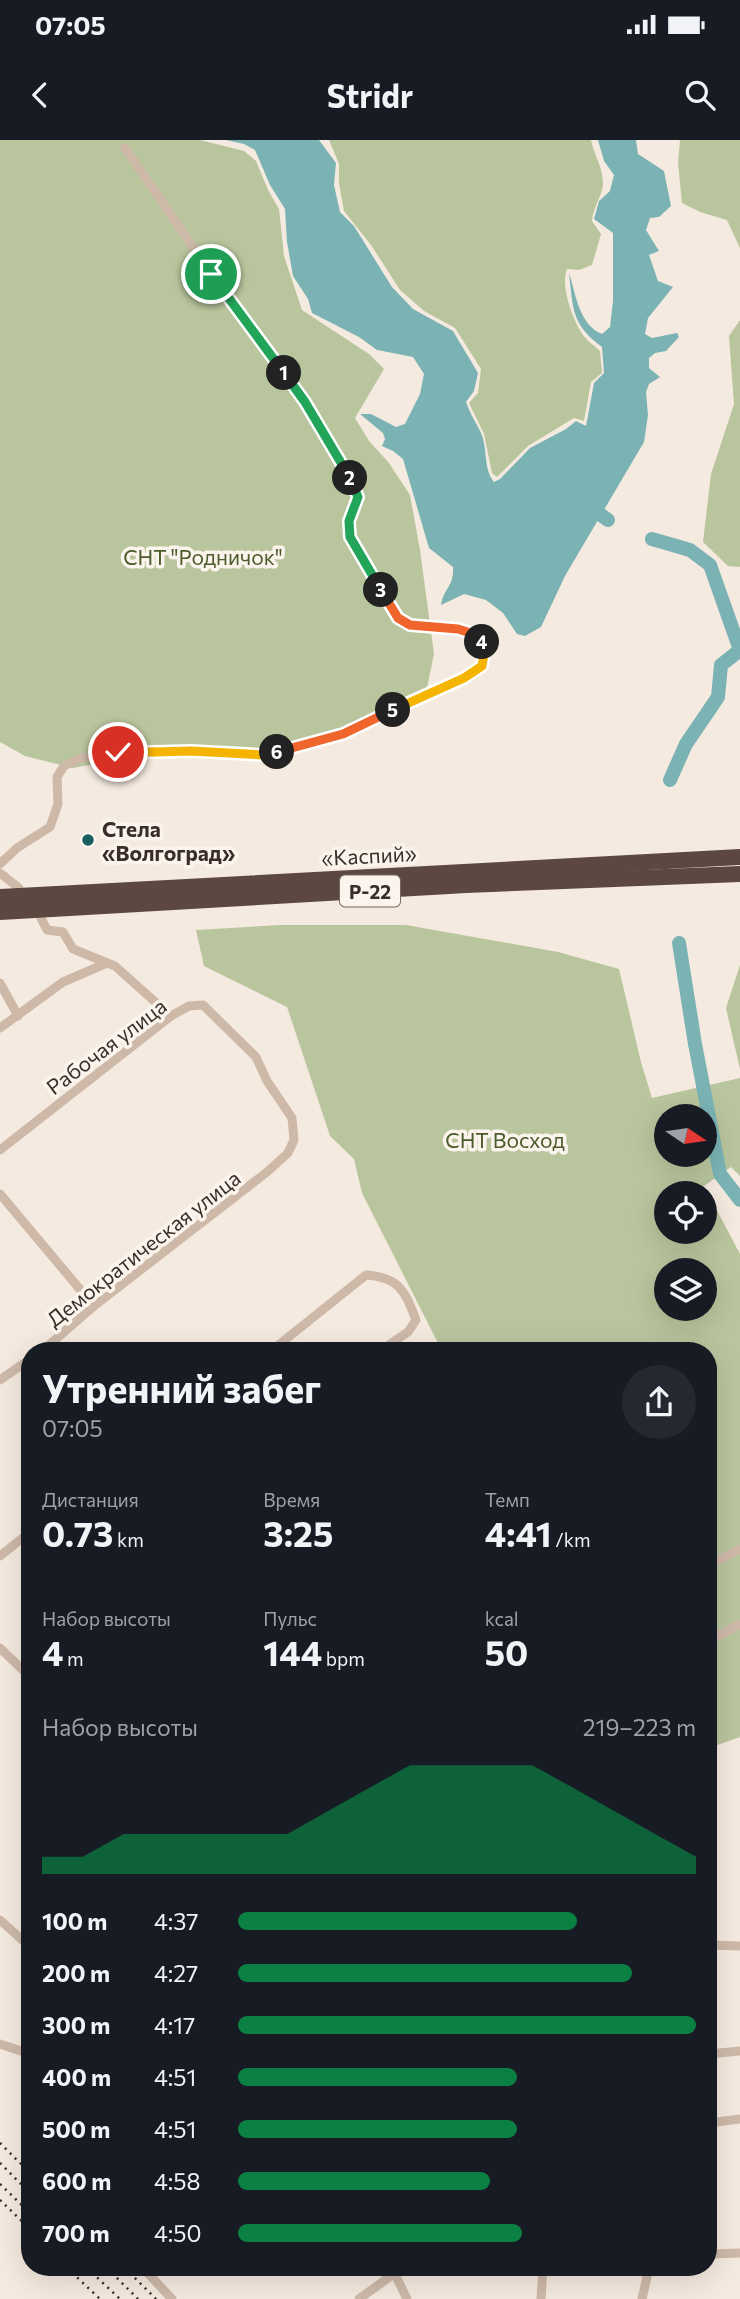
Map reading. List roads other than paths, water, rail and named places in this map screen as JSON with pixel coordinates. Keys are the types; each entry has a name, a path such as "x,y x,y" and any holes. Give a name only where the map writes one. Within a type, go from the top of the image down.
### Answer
{"highway":[{"name":"«Каспий»","path":"0,912 27,897 740,857"},
{"name":"«Каспий»","path":"0,897 466,885 740,874"}],"street":[{"path":"0,864 17,848 50,827 58,804 57,777 65,766 81,758 118,752 191,751 264,755 343,734 464,678 482,666 485,648 477,635 458,629 410,625 398,618 350,537 349,521 358,497 346,470 305,402 211,274 125,148"},
{"path":"0,873 27,897 47,930 63,932 73,949 115,966 171,1016"},
{"path":"0,1028 63,982 107,963"},
{"path":"0,983 18,1016"},
{"name":"Рабочая улица","path":"0,1150 171,1016 189,1006 203,1005 256,1057 267,1081 292,1118 295,1140 288,1153 267,1172"},
{"name":"Демократическая улица","path":"54,1342 94,1306 267,1172"},
{"path":"0,1194 94,1306"},
{"path":"282,1342 366,1275 381,1276 395,1282 407,1296 416,1320 408,1332 393,1342"},
{"path":"0,1380 21,1365"},
{"path":"0,1556 21,1539"},
{"path":"717,1561 740,1549"},
{"path":"717,1637 740,1624"},
{"path":"0,1648 21,1668"},
{"path":"0,1920 21,1939"},
{"path":"717,1946 740,1947"},
{"path":"0,2044 21,2051"},
{"path":"717,2053 740,2051"},
{"path":"717,2122 740,2119"},
{"path":"717,2254 740,2253"},
{"path":"150,2276 172,2299"},
{"path":"359,2299 387,2276"},
{"path":"397,2276 407,2299"},
{"path":"541,2299 542,2276"},
{"path":"642,2299 647,2276"}],"water":[{"path":"226,140 319,140 336,163 334,185 340,212 354,226 392,287 413,309 453,331 478,373 474,391 466,402 481,433 488,471 494,482 530,448 576,421 586,426 594,383 604,373 602,347 584,331 575,314 569,273 583,316 594,330 602,334 610,327 613,301 613,233 594,219 599,201 610,191 614,175 604,161 598,140 636,140 638,154 664,171 671,206 659,217 650,218 646,230 659,251 649,255 658,281 673,287 648,318 645,334 652,338 677,333 679,337 666,351 655,353 649,358 649,368 660,377 649,384 646,392 648,415 644,442 565,576 541,627 525,636 517,634 503,613 486,600 464,594 441,605 452,579 453,567 429,548 403,459 382,446 385,439 383,433 360,414 371,414 396,427 405,424 420,394 424,374 413,357 377,350 359,337 312,313 308,299 293,276 285,209 270,185 255,150"}],"waterway":[{"path":"583,509 608,520"},
{"path":"652,539 690,550 710,565 740,650 721,665 718,697 686,744 670,780"},
{"path":"679,943 720,1174 740,1200"}],"railway":[{"path":"0,2143 21,2164"},
{"path":"0,2163 21,2184"},
{"path":"0,2184 21,2204"},
{"path":"0,2200 21,2220"},
{"path":"76,2276 100,2299"},
{"path":"96,2276 120,2299"},
{"path":"115,2276 138,2299"},
{"path":"133,2276 156,2299"}],"place":[{"name":"Стела «Волгоград»","path":"88,840"}],"park label":[{"name":"СНТ \"Родничок\"","path":"203,556"},
{"name":"СНТ Восход","path":"505,1139"}]}
